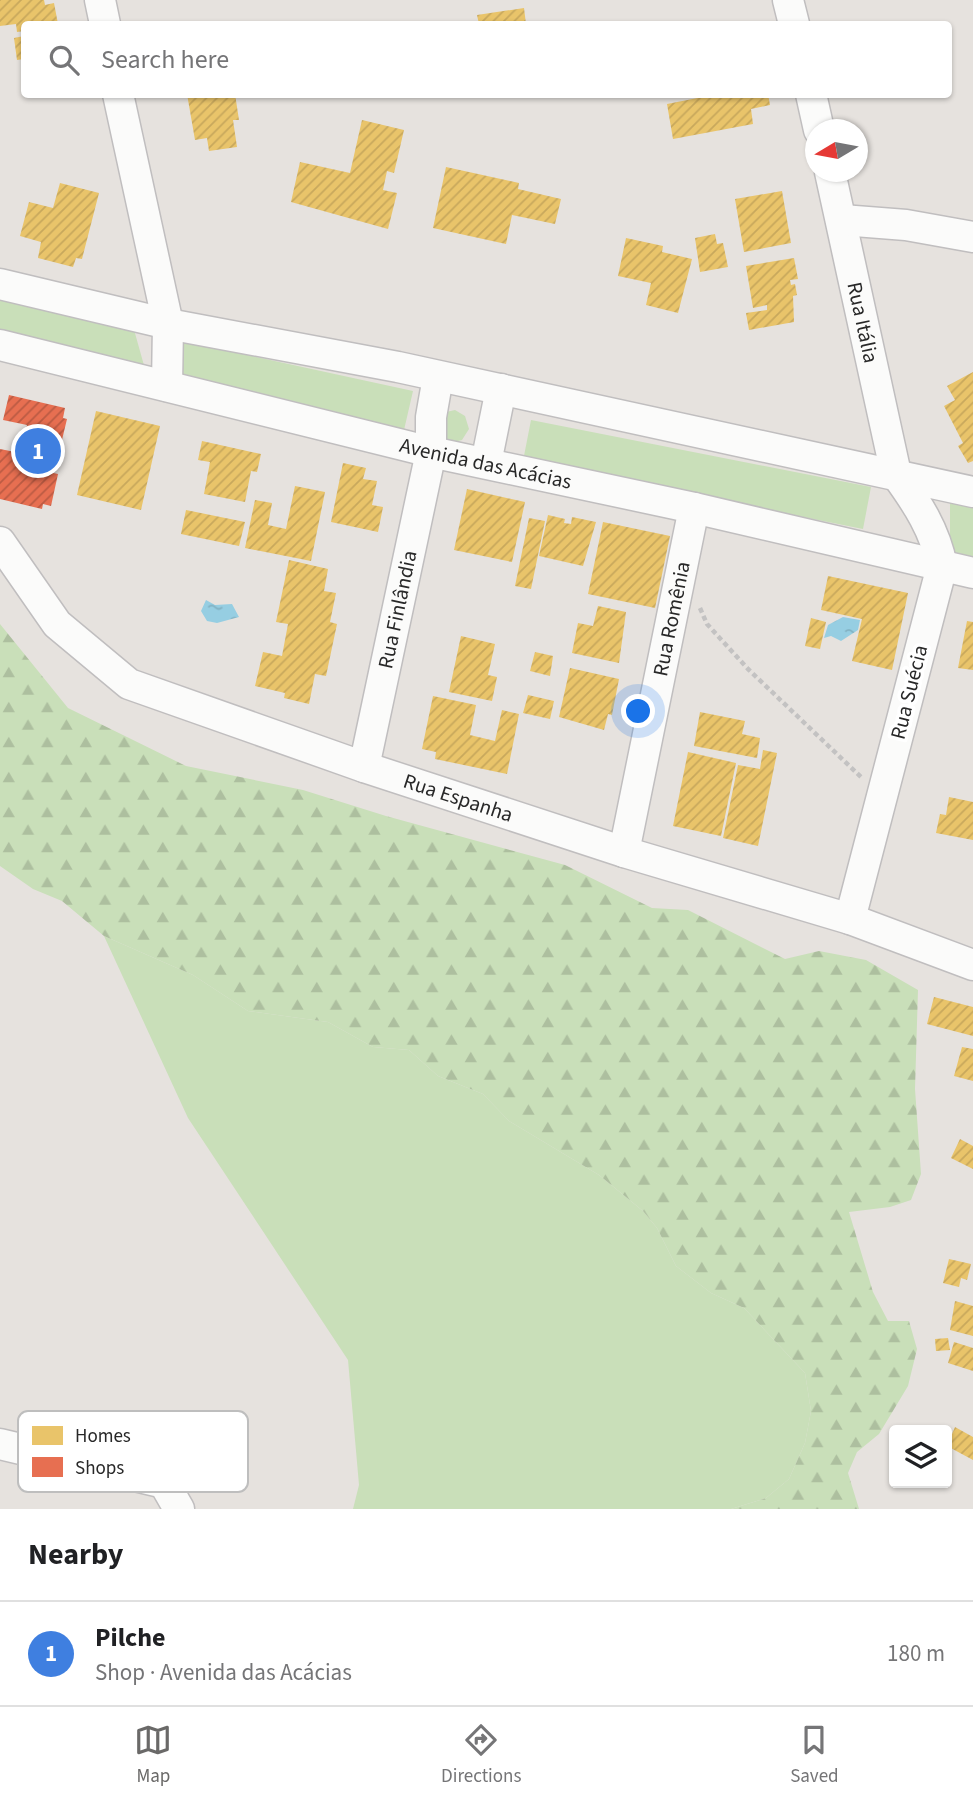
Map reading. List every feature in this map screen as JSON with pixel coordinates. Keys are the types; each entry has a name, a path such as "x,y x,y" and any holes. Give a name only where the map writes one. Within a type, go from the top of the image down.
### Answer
{"street":[{"path":"100,0 104,21"},
{"path":"788,0 793,21"},
{"path":"119,98 168,324 167,386"},
{"path":"812,98 817,119"},
{"name":"Rua Itália","path":"832,182 896,474"},
{"path":"842,220 906,225 973,237"},
{"path":"0,284 168,324 500,389 973,492"},
{"name":"Avenida das Acácias","path":"0,345 431,452 694,508 973,573"},
{"name":"Rua Finlândia","path":"364,767 431,452 431,418 438,377"},
{"path":"486,463 500,389"},
{"path":"896,474 921,509 933,533 942,566"},
{"name":"Rua Romênia","path":"624,852 694,508"},
{"name":"Rua Espanha","path":"0,542 57,624 129,684 364,767 624,852 850,919 973,965"},
{"name":"Rua Suécia","path":"850,919 942,566"},
{"path":"0,1444 18,1448"},
{"path":"169,1492 179,1509"}],"path":[{"path":"683,563 707,624 748,669 868,784"}],"green space":[{"path":"0,295 133,326 145,369 0,333"},
{"path":"183,341 413,391 404,430 175,380"},
{"path":"455,410 465,416 469,429 462,440 450,443 439,437 442,413"},
{"path":"531,420 871,487 863,529 523,461"},
{"path":"950,498 973,504 973,557 950,551"},
{"path":"0,624 68,708 186,766 303,790 386,816 565,865 652,908 688,910 785,959 819,951 866,960 918,990 915,1089 921,1174 911,1200 890,1207 849,1212 873,1292 888,1321 909,1321 917,1349 908,1386 879,1434 857,1452 848,1473 859,1509 731,1509 766,1498 789,1479 805,1443 811,1411 805,1373 744,1308 711,1293 676,1266 657,1228 643,1211 599,1175 509,1121 483,1094 438,1076 409,1050 373,1047 328,1022 248,1011 193,975 104,936 62,901 33,889 0,866"},
{"path":"104,936 193,975 248,1011 328,1022 373,1047 409,1050 438,1076 483,1094 509,1121 599,1175 643,1211 657,1228 676,1266 711,1293 744,1308 805,1373 811,1411 805,1443 789,1479 766,1498 731,1509 353,1509 359,1485 348,1360 188,1118"}],"water":[{"path":"206,600 215,605 232,604 239,617 217,623 207,621 201,611"},
{"path":"843,617 860,620 858,630 841,641 831,636 824,638 828,625"}],"building: Homes":[{"path":"0,0 44,0 45,5 54,3 57,21 21,21 21,31 17,32 16,24 0,26"},
{"path":"524,8 526,21 478,21 477,15"},
{"path":"21,37 21,59 17,60 14,38"},
{"path":"188,98 236,98 239,120 233,120 237,147 209,151 207,138 195,140"},
{"path":"698,98 769,98 770,105 751,109 753,124 673,139 667,104"},
{"path":"362,120 404,130 394,173 387,171 383,190 397,193 388,229 291,202 300,162 350,173"},
{"path":"446,167 519,183 518,189 561,199 555,224 512,215 506,244 433,228"},
{"path":"60,183 99,193 82,259 76,258 73,267 38,258 41,242 20,236 29,202 53,208"},
{"path":"782,191 791,243 744,252 735,199"},
{"path":"715,234 717,244 723,243 728,267 700,272 695,238"},
{"path":"626,238 663,246 662,252 692,259 678,313 646,305 651,283 618,276"},
{"path":"794,258 798,279 790,280 791,285 795,284 797,295 793,296 794,322 749,330 746,313 767,310 767,305 753,308 746,266"},
{"path":"973,372 973,461 968,463 958,446 963,443 944,406 955,400 947,386"},
{"path":"96,411 160,426 141,510 77,495"},
{"path":"202,441 261,454 257,472 251,471 245,502 204,494 210,462 198,460"},
{"path":"343,463 366,468 363,479 377,481 372,505 383,507 378,532 331,522"},
{"path":"295,486 325,492 311,561 245,548 255,500 272,503 268,525 286,529"},
{"path":"467,489 525,502 512,562 454,550"},
{"path":"186,510 245,522 239,546 181,534"},
{"path":"548,515 565,519 564,523 571,524 572,517 596,522 583,566 539,556"},
{"path":"529,518 545,521 531,589 515,586"},
{"path":"603,522 670,536 655,608 588,594"},
{"path":"289,560 328,569 324,591 336,593 330,622 337,624 326,676 315,674 309,704 284,698 285,693 255,686 263,652 282,656 288,624 276,622"},
{"path":"828,576 908,593 892,670 852,661 862,619 821,610"},
{"path":"598,606 626,612 619,663 572,653 578,623 593,626"},
{"path":"811,618 826,622 820,649 805,646"},
{"path":"967,621 973,622 973,670 958,668"},
{"path":"461,636 495,644 488,675 497,677 492,701 449,692"},
{"path":"535,652 553,656 550,676 530,671"},
{"path":"570,668 619,679 612,715 608,714 604,730 559,717"},
{"path":"528,695 554,701 550,719 523,713"},
{"path":"433,696 476,705 470,735 495,741 502,710 519,714 507,774 435,759 436,752 422,749"},
{"path":"700,712 745,721 742,734 760,738 757,758 694,746"},
{"path":"763,750 777,753 758,846 723,838 738,765 760,769"},
{"path":"688,752 736,763 721,836 673,826"},
{"path":"949,797 973,802 973,840 936,833 940,814 946,815"},
{"path":"934,997 973,1007 973,1036 927,1024"},
{"path":"962,1047 973,1049 973,1081 954,1076"},
{"path":"960,1139 973,1146 973,1169 951,1158"},
{"path":"949,1259 971,1264 967,1280 961,1278 959,1287 943,1283"},
{"path":"955,1301 973,1306 973,1336 950,1330"},
{"path":"948,1338 950,1350 936,1351 935,1339"},
{"path":"954,1342 973,1348 973,1371 948,1363"},
{"path":"955,1427 973,1437 973,1460 952,1449"}],"building: Shops":[{"path":"9,395 65,408 63,418 67,419 61,444 56,443 49,472 58,474 51,506 43,504 42,509 0,499 0,449 20,453 27,425 3,420"}],"place":[{"name":"Pilche","path":"38,451"}]}
